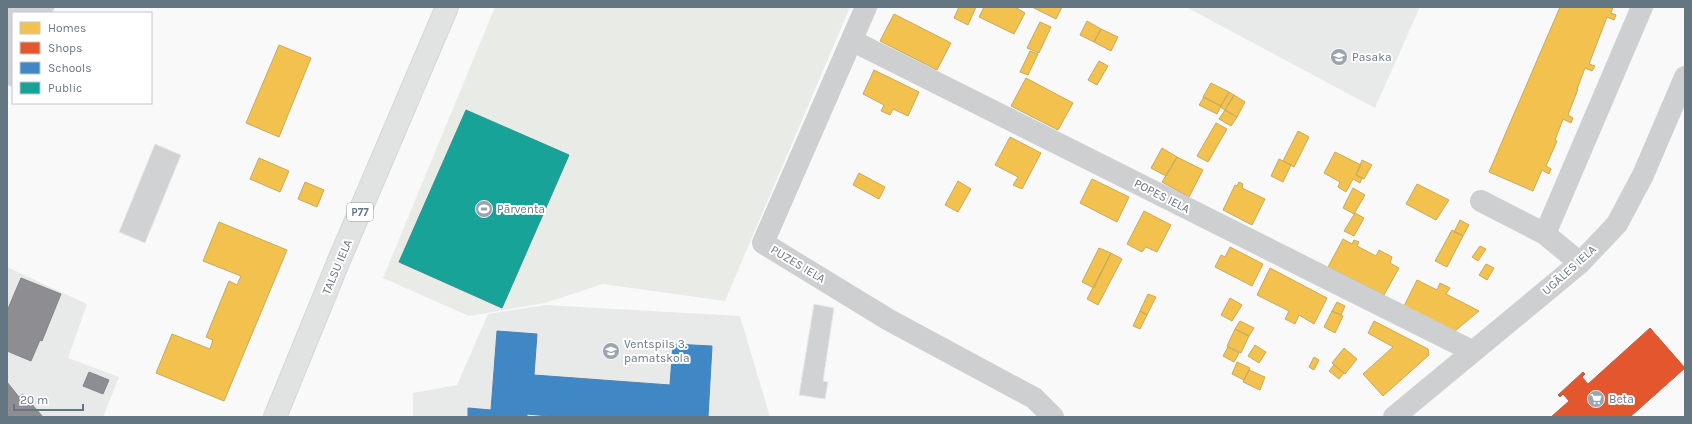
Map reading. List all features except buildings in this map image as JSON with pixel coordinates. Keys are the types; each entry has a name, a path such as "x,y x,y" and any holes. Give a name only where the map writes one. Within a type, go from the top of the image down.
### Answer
{"main road":[{"name":"TALSU IELA","path":"275,417 340,258 447,7"}],"street":[{"name":"PUZES IELA","path":"866,7 853,41 763,243 889,320 1034,398 1053,417"},
{"path":"1545,234 1642,7"},
{"name":"POPES IELA","path":"853,41 1472,352"},
{"name":"UGĀLES IELA","path":"1394,417 1580,263 1618,224 1643,175 1685,77"},
{"path":"1481,201 1545,234 1580,263"}],"shaded area":[{"path":"495,7 850,7 725,301 603,284 545,303 469,316 383,278"},
{"name":"Pasaka","path":"1186,7 1420,7 1375,108"},
{"path":"7,267 87,304 68,358 119,377 103,417 7,417"},
{"name":"Ventspils 3. pamatskola","path":"545,305 740,316 770,417 413,417 413,393 457,385 488,314"}],"place":[{"name":"Pasaka","path":"1339,57"},
{"name":"Pārventa","path":"484,209"},
{"name":"Ventspils 3. pamatskola","path":"611,351"},
{"name":"Beta","path":"1596,399"}]}
